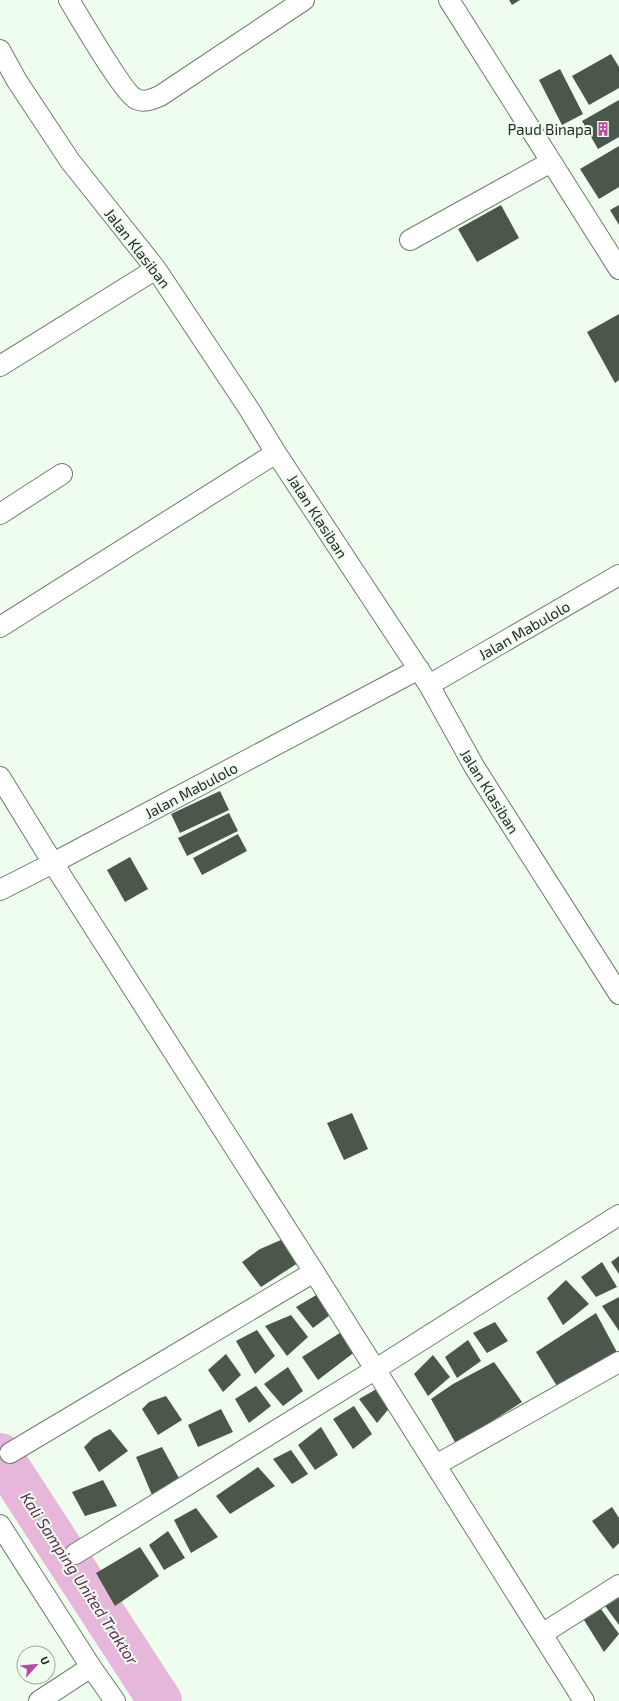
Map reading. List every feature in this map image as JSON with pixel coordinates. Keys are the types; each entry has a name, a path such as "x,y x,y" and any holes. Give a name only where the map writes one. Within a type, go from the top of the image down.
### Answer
{"street":[{"path":"69,0 118,79 135,99 146,101 160,96 304,0"},
{"path":"449,0 619,269"},
{"name":"Jalan Klasiban","path":"0,50 17,81 70,161 156,269 250,409 276,453 424,677 475,768 619,994"},
{"path":"410,240 551,162"},
{"path":"0,366 156,269"},
{"path":"0,627 276,453"},
{"path":"0,514 62,474"},
{"name":"Jalan Mabulolo","path":"0,890 424,677 619,575"},
{"path":"0,777 53,863 376,1369 584,1701"},
{"path":"75,1554 376,1369 619,1215"},
{"path":"10,1453 314,1272"},
{"path":"436,1465 619,1362"},
{"path":"0,1526 91,1667 115,1701"},
{"path":"542,1634 619,1585"},
{"path":"39,1701 91,1667"}],"building":[{"path":"509,0 520,0 512,5"},
{"path":"611,54 619,67 619,88 589,105 572,76"},
{"path":"560,69 583,114 562,125 539,80"},
{"name":"Paud Binapa","path":"619,100 619,137 598,149 582,121"},
{"path":"619,146 619,187 599,199 580,169"},
{"path":"501,205 519,238 477,262 458,229"},
{"path":"619,205 619,225 610,210"},
{"path":"619,314 619,380 615,383 587,332"},
{"path":"220,791 229,810 180,833 171,814"},
{"path":"229,813 238,831 187,856 178,838"},
{"path":"238,834 247,851 202,875 193,858"},
{"path":"130,857 148,889 125,902 107,870"},
{"path":"352,1113 368,1149 344,1160 327,1123"},
{"path":"281,1240 298,1263 261,1287 242,1262 260,1249"},
{"path":"619,1256 619,1274 611,1262"},
{"path":"602,1262 617,1287 596,1297 581,1277"},
{"path":"566,1280 589,1304 563,1325 547,1298"},
{"path":"318,1294 334,1312 313,1328 296,1307"},
{"path":"619,1297 619,1331 602,1306"},
{"path":"596,1313 618,1354 560,1391 536,1352"},
{"path":"291,1315 308,1337 287,1356 265,1326"},
{"path":"495,1322 508,1341 487,1353 473,1333"},
{"path":"257,1330 275,1356 255,1374 236,1341"},
{"path":"343,1331 356,1351 318,1380 302,1357"},
{"path":"468,1340 481,1361 457,1378 445,1357"},
{"path":"226,1354 241,1375 223,1392 208,1370"},
{"path":"433,1355 450,1377 428,1396 414,1374"},
{"path":"494,1362 522,1402 456,1444 431,1399 453,1384"},
{"path":"288,1367 303,1391 283,1406 264,1384"},
{"path":"256,1386 271,1406 249,1423 235,1399"},
{"path":"380,1387 392,1405 377,1423 359,1399"},
{"path":"166,1396 182,1420 158,1435 142,1409 149,1402"},
{"path":"354,1406 372,1434 353,1449 333,1419"},
{"path":"221,1409 233,1432 198,1447 188,1425"},
{"path":"321,1427 338,1455 315,1470 298,1445"},
{"path":"110,1429 128,1451 99,1472 84,1447 93,1438"},
{"path":"162,1447 180,1480 152,1495 136,1457"},
{"path":"291,1450 308,1474 292,1484 273,1459"},
{"path":"258,1467 275,1486 230,1514 216,1496"},
{"path":"103,1480 117,1506 85,1516 72,1492"},
{"path":"612,1507 619,1518 619,1543 613,1549 592,1521"},
{"path":"196,1508 218,1537 191,1553 174,1520"},
{"path":"168,1531 185,1558 164,1570 149,1545"},
{"path":"140,1547 159,1576 115,1606 96,1573"},
{"path":"619,1591 619,1625 603,1603"},
{"path":"601,1609 619,1634 604,1652 584,1620"}],"waterway":[{"name":"Kali Samping United Traktor","path":"0,1455 160,1701"}],"place":[{"name":"Paud Binapa","path":"603,129"}]}
